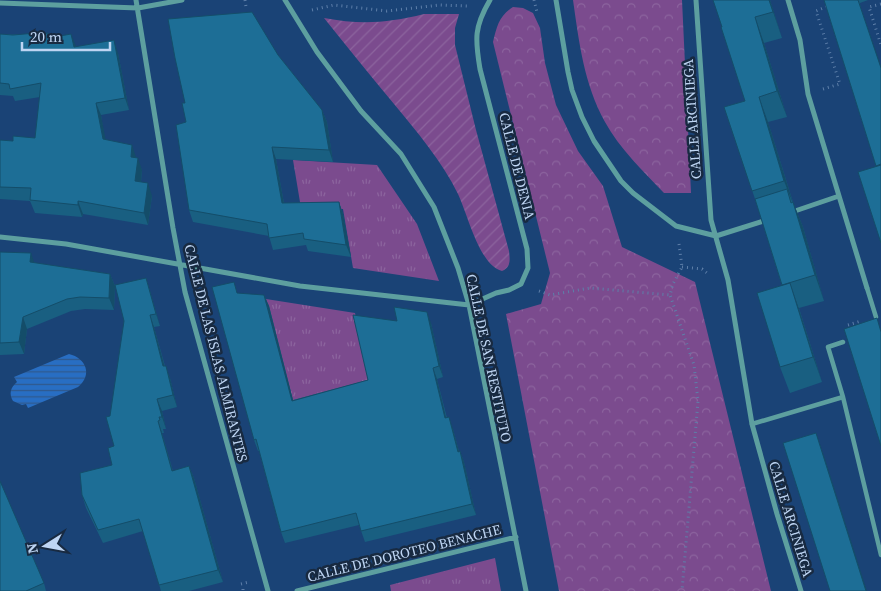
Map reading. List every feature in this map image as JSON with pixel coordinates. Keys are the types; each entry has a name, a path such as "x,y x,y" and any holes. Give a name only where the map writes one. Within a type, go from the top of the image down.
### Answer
{"street":[{"name":"CALLE DE LAS ISLAS ALMIRANTES","path":"136,0 185,292 268,591"},
{"path":"0,3 138,8 182,0"},
{"name":"CALLE DE SAN RESTITUTO","path":"285,0 317,52 361,111 401,154 434,207 458,268 469,305 526,591"},
{"name":"CALLE DE DENIA","path":"469,305 496,293 516,287 520,284 528,268 527,249 480,70 477,49 476,30 482,13 490,0"},
{"path":"556,0 572,90 582,117 594,141 621,181 633,193 676,226 716,236 777,216"},
{"name":"CALLE ARCINIEGA","path":"696,0 711,220 728,280 752,424 801,591"},
{"path":"788,0 800,40 808,94 876,317"},
{"path":"786,214 839,196"},
{"path":"0,238 66,244 300,286 469,305"},
{"path":"843,342 828,347 881,555"},
{"path":"752,424 842,397"},
{"name":"CALLE DE DOROTEO BENACHE","path":"297,591 516,537"}],"path":[{"path":"244,0 246,7"},
{"path":"534,0 538,12"},
{"path":"808,94 840,84 816,11 831,5 829,0"},
{"path":"881,4 869,8 881,45"},
{"path":"312,10 334,5 387,11 440,5 472,7"},
{"path":"676,226 682,267 672,284 670,295 694,365 698,401 682,591"},
{"path":"539,291 550,295 590,288 670,295"}],"green space":[{"path":"573,0 682,0 691,193 664,193 632,159 611,132 598,108 587,78"},
{"path":"513,7 523,8 533,13 540,28 545,63 556,105 578,151 603,186 622,247 695,282 771,591 559,591 506,314 541,304 550,273 493,42 499,22"},
{"path":"424,14 459,14 455,28 455,45 509,251 510,260 502,271 494,267 481,250 458,194 437,158 324,18 350,22 374,22"},
{"path":"293,160 377,165 417,224 439,281 353,268 343,209 301,208"},
{"path":"266,299 355,313 372,395 296,412"},
{"path":"495,558 501,591 391,591 390,585"}],"water":[{"path":"69,354 80,359 85,368 85,377 78,387 28,408 26,404 22,405 13,401 11,391 17,382 14,377"}],"building":[{"path":"713,0 769,0 773,12 755,17 777,91 759,97 784,181 752,191 724,107 745,101"},
{"path":"824,0 858,0 881,68 881,164 876,166"},
{"path":"252,12 278,55 322,110 329,150 272,147 282,203 339,202 346,245 304,239 303,233 269,238 267,224 189,210 176,125 186,122 182,103 185,103 168,19"},
{"path":"36,33 37,35 48,33 48,36 71,34 74,47 114,40 125,98 96,103 103,139 132,145 131,157 138,158 135,181 148,183 144,213 78,201 78,205 30,200 31,188 0,187 0,140 13,141 13,136 35,138 41,83 10,89 9,84 0,83 0,34"},
{"path":"881,165 881,243 858,172"},
{"path":"787,189 791,203 793,202 815,275 782,285 755,199"},
{"path":"0,252 31,253 30,262 110,274 109,298 80,297 67,299 23,317 19,342 0,343"},
{"path":"146,278 156,314 150,315 163,366 166,366 173,395 157,399 162,417 159,417 160,420 158,421 172,471 189,466 218,570 159,585 139,519 98,530 82,495 80,473 112,465 108,448 114,446 106,417 110,416 124,321 115,285"},
{"path":"234,282 237,293 264,295 292,401 368,380 353,315 397,321 394,307 427,312 439,366 433,368 445,418 449,417 458,452 460,451 472,504 361,531 356,513 281,532 212,287"},
{"path":"790,283 813,357 780,367 757,293"},
{"path":"877,318 881,332 881,446 844,329"},
{"path":"816,433 866,591 830,591 783,443"},
{"path":"0,481 44,583 26,591 0,591"}]}
